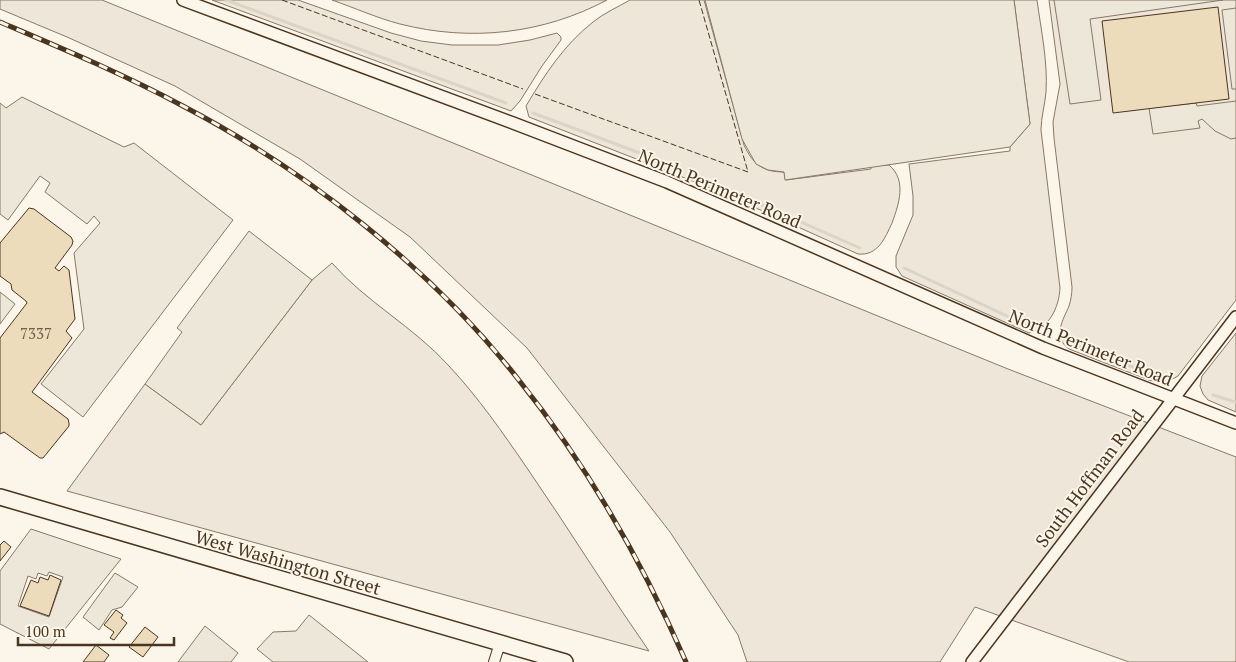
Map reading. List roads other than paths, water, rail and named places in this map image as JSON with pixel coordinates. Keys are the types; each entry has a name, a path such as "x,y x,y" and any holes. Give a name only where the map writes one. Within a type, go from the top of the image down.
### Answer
{"main road":[{"name":"West Washington Street","path":"0,498 565,662"}],"street":[{"name":"North Perimeter Road","path":"183,0 504,119 667,182 1042,348 1236,423"},
{"name":"South Hoffman Road","path":"972,662 1236,316"},
{"path":"494,662 500,643"}],"waterway":[{"path":"226,0 506,103"},
{"path":"533,113 653,158"},
{"path":"692,174 860,248"},
{"path":"904,268 1024,324 1036,326"},
{"path":"1064,339 1075,345 1157,376"},
{"path":"1213,395 1236,402"}],"railway":[{"path":"0,22 137,83 228,131 320,191 364,225 446,298 484,338 518,379 567,445 632,551 686,662"}]}
